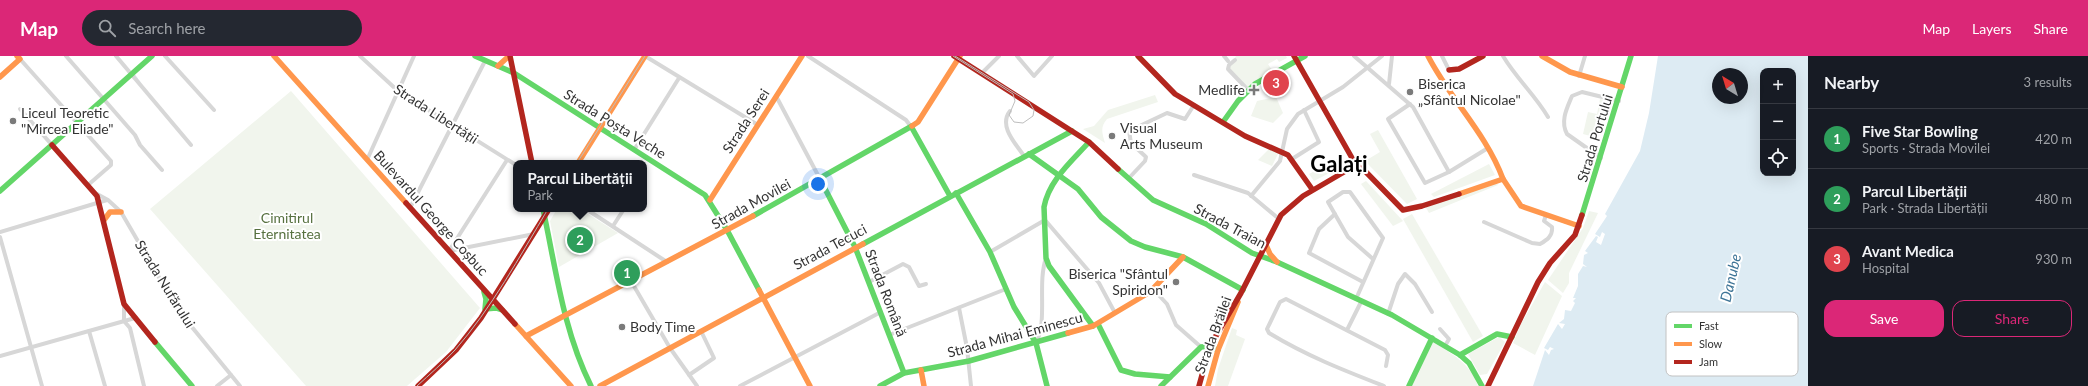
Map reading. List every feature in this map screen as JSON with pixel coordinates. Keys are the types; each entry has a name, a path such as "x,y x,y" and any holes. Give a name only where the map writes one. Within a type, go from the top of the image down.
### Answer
{"street":[{"path":"66,56 135,135 140,145 162,170"},
{"path":"116,56 191,145"},
{"path":"0,191 152,56"},
{"path":"165,56 214,110"},
{"name":"Bulevardul George Coșbuc","path":"274,56 571,386"},
{"name":"Strada Libertății","path":"360,56 398,91 513,163"},
{"path":"367,161 414,56"},
{"name":"Strada Poșta Veche","path":"475,56 514,73 701,192 710,200 810,386"},
{"path":"498,66 510,56 531,160"},
{"path":"580,160 645,56 758,125"},
{"name":"Strada Serei","path":"710,200 802,56"},
{"path":"808,56 906,120 950,196"},
{"path":"982,73 999,56"},
{"path":"1017,56 1034,76 1052,56"},
{"path":"1138,56 1170,90 1245,136 1282,151 1292,159 1312,189"},
{"path":"1224,56 1228,61"},
{"path":"1223,122 1248,90 1296,58 1305,56"},
{"path":"1354,56 1389,84 1410,104 1449,172"},
{"path":"1389,84 1392,56"},
{"path":"1428,56 1444,87 1496,161 1503,179 1520,206 1580,226"},
{"path":"1442,56 1449,70 1458,68 1483,56"},
{"path":"1503,56 1512,71 1540,103 1548,117"},
{"path":"1542,56 1563,70 1579,76 1622,87"},
{"path":"1579,76 1585,56"},
{"name":"Strada Portului","path":"1488,386 1544,271 1575,235 1580,226 1619,101 1631,56"},
{"name":"Strada Movilei","path":"526,336 727,230 912,128 957,57"},
{"name":"Strada Traian","path":"957,57 1089,142 1153,200 1206,224 1260,257 1277,262 1359,300 1432,338 1460,355 1469,363 1482,386"},
{"path":"1251,196 1280,161 1287,129 1298,114 1319,102 1368,67 1379,57"},
{"path":"0,77 18,58 78,122 112,162 111,165 88,185"},
{"path":"1296,58 1319,102 1356,165 1365,171 1401,208 1408,210 1503,179"},
{"path":"1235,60 1229,65 1228,69 1248,90"},
{"path":"410,208 485,61"},
{"path":"634,150 679,78"},
{"path":"1601,158 1567,134 1565,128 1565,113 1572,96 1580,92 1619,101"},
{"name":"Strada Română","path":"776,96 855,247 904,373"},
{"path":"1410,104 1388,119 1422,180 1427,183 1449,172 1488,148"},
{"path":"1129,178 1145,161 1146,157 1131,142 1128,131 1167,113 1185,119 1194,105"},
{"path":"20,109 95,193 96,202 101,209 104,220 124,304 124,321 130,328 144,386"},
{"path":"1292,159 1319,142 1304,110"},
{"path":"1010,111 1006,124 1027,155 1060,176 1082,193 1101,218 1131,241 1145,247 1183,257 1242,291"},
{"name":"Strada Tecuci","path":"600,386 1072,131"},
{"path":"1036,343 1040,333 1041,285 1046,258 1044,200 1060,176 1089,142"},
{"path":"449,251 507,160"},
{"name":"Strada Brăilei","path":"1199,386 1210,346 1242,291 1279,219 1290,206 1312,189 1356,165"},
{"path":"1194,175 1235,188 1251,196 1279,219"},
{"path":"1347,330 1359,300 1363,282 1382,240 1382,234 1351,194 1346,191 1328,202 1352,242 1373,259"},
{"name":"Strada Nufărului","path":"95,193 108,200 121,212 178,310 240,386"},
{"path":"956,193 990,252 1014,307 1036,343 1047,386"},
{"path":"0,232 96,202 108,200"},
{"path":"104,220 110,212 121,212"},
{"path":"544,212 565,316 575,356 591,386"},
{"path":"418,386 456,349 499,290 548,212"},
{"path":"591,212 667,262"},
{"path":"613,226 622,212"},
{"path":"1334,214 1319,229 1314,237 1310,254 1363,282"},
{"path":"1484,222 1532,243 1540,244 1548,238 1552,230 1552,228 1544,220 1546,215"},
{"path":"990,252 1045,220"},
{"path":"1045,220 1099,283 1115,312"},
{"path":"449,251 534,234"},
{"path":"0,238 1,248 42,386"},
{"path":"1266,245 1270,254 1277,262"},
{"name":"Strada Mihai Eminescu","path":"880,386 904,373 969,361 1095,325 1152,289 1183,257"},
{"path":"1046,258 1049,266 1095,325 1121,370 1136,374 1170,377"},
{"path":"869,282 904,264 909,267 919,286 926,284"},
{"path":"1388,314 1398,284 1405,274 1415,284 1432,312"},
{"path":"631,281 670,348 697,386"},
{"path":"483,288 492,291 499,290"},
{"path":"483,288 486,299 485,309"},
{"path":"890,336 1006,289"},
{"path":"1152,289 1167,304 1176,325 1200,347"},
{"name":"Strada Brăilei","path":"1208,386 1218,350 1242,291"},
{"path":"1384,386 1319,361 1288,344 1269,332 1267,329 1280,302 1284,299 1370,341 1387,352 1386,366"},
{"path":"124,304 192,386"},
{"path":"485,309 496,308 503,310"},
{"path":"959,308 969,361 971,386"},
{"path":"740,386 881,312"},
{"path":"0,356 135,318"},
{"path":"1440,329 1449,339 1445,346"},
{"path":"89,331 105,386"},
{"path":"689,375 714,358 701,331"},
{"path":"1460,355 1497,334 1512,337"},
{"path":"1409,386 1432,338"},
{"path":"1165,385 1170,377 1200,347 1210,346 1218,350"},
{"path":"921,370 924,386"},
{"path":"217,386 231,375"}],"green space":[{"path":"1236,56 1286,56 1287,58 1279,62 1277,59 1268,64 1272,70 1248,88 1228,69"},
{"name":"Cimitirul Eternitatea","path":"291,91 480,308 446,352 407,386 306,386 150,209"},
{"path":"1155,95 1158,102 1107,119 1102,130 1105,143 1083,129 1094,126 1108,110"},
{"path":"1276,97 1283,113 1273,123 1251,116 1257,101"},
{"path":"1600,99 1609,101 1598,138 1583,134 1588,112 1597,114"},
{"path":"1378,130 1417,199 1407,204 1365,161 1380,152 1370,134"},
{"path":"1269,149 1279,152 1272,166 1258,160"},
{"path":"1339,158 1343,166 1314,181 1309,174"},
{"path":"1489,164 1495,175 1434,197 1431,194"},
{"path":"1366,181 1403,221 1393,226 1361,184"},
{"path":"1496,182 1498,185 1429,213 1425,206"},
{"path":"1589,211 1598,213 1569,273 1569,283 1563,293 1548,280 1583,228"},
{"path":"555,212 585,212 618,233 559,267 550,221"},
{"path":"1412,214 1483,336 1473,342 1403,219"},
{"path":"1545,282 1562,296 1535,355 1513,343 1521,324"},
{"path":"1232,328 1237,330 1236,335 1245,339 1228,386 1215,386 1218,369"},
{"path":"1499,337 1505,342 1487,374 1480,375 1468,354"},
{"path":"1433,342 1460,360 1471,371 1478,386 1411,386"}],"water":[{"name":"Danube","path":"1658,56 1808,56 1808,386 1533,386 1545,350 1549,355 1551,350 1554,349 1550,347 1548,350 1544,348 1558,324 1562,329 1565,324 1559,323 1564,319 1565,310 1571,311 1575,303 1573,301 1576,298 1573,298 1578,286 1578,274 1583,266 1587,267 1583,264 1584,255 1588,253 1585,251 1596,236 1598,237 1596,242 1601,245 1605,234 1602,232 1600,237 1595,234 1607,216 1605,214 1640,151 1649,113"}],"waterway":[{"path":"135,75 140,82"},
{"path":"80,123 86,130"}],"tram line":[{"path":"579,160 645,56"},
{"path":"953,56 1013,94 1015,101 1009,115 1014,122 1023,123 1033,116 1034,110 1029,102 955,56"},
{"path":"417,386 455,350 481,317 493,300 546,212"}],"traffic: fast":[{"path":"0,191 152,56"},
{"path":"475,56 514,73 705,195 727,230 759,290"},
{"path":"1223,122 1238,101 1255,84 1305,56"},
{"path":"1582,215 1631,56"},
{"path":"753,216 912,126"},
{"path":"912,128 950,196"},
{"path":"863,244 1072,131"},
{"path":"1089,142 1056,180 1051,188 1044,207 1046,258 1049,266 1093,326"},
{"path":"1029,154 1078,189 1101,217 1131,241 1145,247 1183,257 1243,290"},
{"path":"1118,169 1153,200 1206,224 1252,253 1277,262 1392,315 1460,355 1469,363 1482,386"},
{"path":"820,179 855,247 904,373"},
{"path":"956,193 990,252 1014,307 1036,343 1047,386"},
{"path":"544,212 561,299 581,365 591,386"},
{"path":"484,292 486,299 485,309 496,308 502,310"},
{"path":"1098,324 1121,370 1135,374 1170,377"},
{"path":"880,386 904,373 969,361 1068,333"},
{"path":"1460,355 1497,334 1512,337"},
{"path":"1409,386 1432,338"},
{"path":"155,342 192,386"},
{"path":"1161,386 1201,347 1210,346 1218,350"}],"traffic: slow":[{"path":"0,77 20,59 17,56"},
{"path":"274,56 406,203"},
{"path":"498,66 509,56"},
{"path":"580,160 645,56"},
{"path":"710,200 802,56"},
{"path":"912,126 918,122 960,56"},
{"path":"1428,56 1437,72 1478,131 1496,162 1503,179"},
{"path":"1542,56 1570,72 1622,87"},
{"path":"1459,194 1503,179 1521,206 1579,226"},
{"path":"104,220 110,212 121,212"},
{"path":"526,336 753,216"},
{"path":"600,386 863,244"},
{"path":"1266,245 1270,254 1277,262"},
{"path":"1068,333 1093,326 1150,292 1183,257"},
{"path":"759,290 810,386"},
{"path":"1208,386 1218,350 1238,302"},
{"path":"515,324 571,386"},
{"path":"921,370 924,386"}],"traffic: jam":[{"path":"510,56 531,160"},
{"path":"954,56 1089,142 1118,169"},
{"path":"1138,56 1175,94 1245,136 1288,155 1312,189"},
{"path":"1294,56 1356,165 1365,171 1403,210 1422,206 1459,194"},
{"path":"1449,70 1459,69 1483,56"},
{"path":"52,145 97,196 124,304 155,342"},
{"path":"1199,386 1210,346 1241,293 1281,215 1303,196 1356,165"},
{"path":"406,203 515,324"},
{"path":"418,386 456,350 481,318 547,212"},
{"path":"1488,386 1538,282 1550,263 1575,235 1582,215"}],"place":[{"name":"Avant Medica","path":"1276,83"},
{"name":"Medlife","path":"1254,90"},
{"name":"Biserica „Sfântul Nicolae\"","path":"1410,92"},
{"name":"Liceul Teoretic \"Mircea Eliade\"","path":"13,121"},
{"name":"Visual Arts Museum","path":"1112,136"},
{"name":"Parcul Libertății","path":"580,240"},
{"name":"Five Star Bowling","path":"627,273"},
{"name":"Biserica \"Sfântul Spiridon\"","path":"1176,282"},
{"name":"Body Time","path":"622,327"}],"district":[{"name":"Galați","path":"1339,164"}]}
